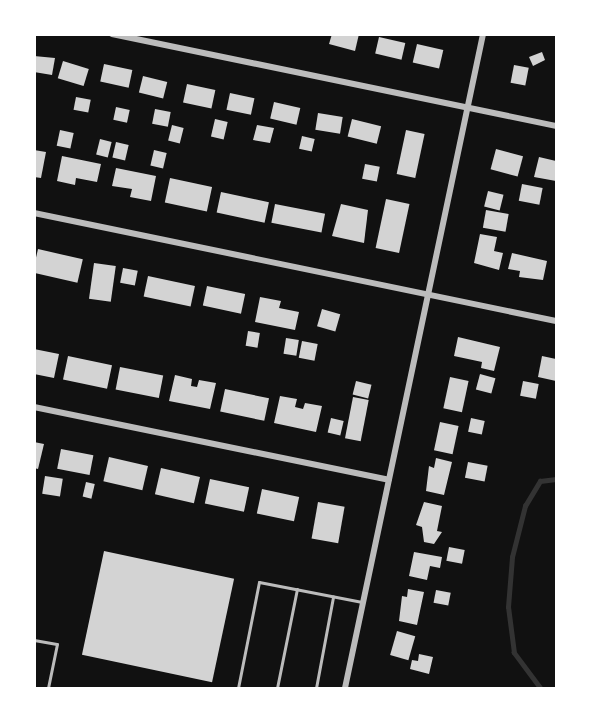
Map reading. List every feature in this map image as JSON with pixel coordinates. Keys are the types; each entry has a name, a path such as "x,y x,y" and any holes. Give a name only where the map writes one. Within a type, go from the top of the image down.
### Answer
{"street":[{"path":"112,34 556,126"},
{"path":"345,688 483,34"},
{"path":"34,213 556,321"},
{"path":"34,407 389,480"}],"lane":[{"path":"238,688 259,582 363,603"},
{"path":"277,688 297,589"},
{"path":"315,688 333,597"},
{"path":"34,640 57,644 48,688"}],"building":[{"path":"332,34 359,34 355,51 329,44"},
{"path":"379,37 405,43 401,60 375,54"},
{"path":"417,44 443,50 439,69 413,63"},
{"path":"542,52 545,60 533,66 529,57"},
{"path":"34,56 55,58 52,75 34,72"},
{"path":"63,61 89,69 84,86 58,78"},
{"path":"104,64 132,70 129,88 100,82"},
{"path":"514,65 529,68 525,86 511,83"},
{"path":"143,76 167,82 163,99 139,92"},
{"path":"187,84 215,90 211,109 183,103"},
{"path":"230,93 254,98 251,115 226,110"},
{"path":"76,97 91,100 88,113 74,110"},
{"path":"274,102 300,108 296,125 270,119"},
{"path":"116,107 130,110 127,123 113,120"},
{"path":"155,109 171,112 168,127 152,124"},
{"path":"318,113 343,117 340,134 315,130"},
{"path":"215,119 228,122 224,139 211,137"},
{"path":"352,119 381,126 377,144 348,136"},
{"path":"172,125 184,128 180,143 168,141"},
{"path":"257,125 274,128 270,143 253,140"},
{"path":"60,130 74,133 70,149 57,146"},
{"path":"406,130 425,134 415,178 397,174"},
{"path":"302,136 315,139 312,152 299,149"},
{"path":"100,139 112,142 108,157 96,155"},
{"path":"116,142 129,145 125,161 112,158"},
{"path":"496,149 523,156 518,177 491,169"},
{"path":"34,150 46,152 41,178 34,177"},
{"path":"154,150 167,153 163,169 150,166"},
{"path":"62,156 101,164 97,182 76,178 75,185 57,181"},
{"path":"539,157 556,161 556,181 534,177"},
{"path":"365,164 380,167 377,182 362,179"},
{"path":"116,168 156,176 151,201 130,197 132,189 112,186"},
{"path":"170,178 212,187 207,211 165,202"},
{"path":"522,184 543,188 539,205 519,201"},
{"path":"488,191 504,195 500,210 484,207"},
{"path":"221,192 269,202 265,223 217,213"},
{"path":"386,199 409,204 399,253 376,248"},
{"path":"275,204 325,214 321,232 271,223"},
{"path":"341,204 368,210 364,243 332,236"},
{"path":"486,210 509,214 506,232 483,228"},
{"path":"480,234 497,237 494,251 503,253 499,270 474,263"},
{"path":"38,249 83,259 77,283 34,273"},
{"path":"512,253 547,261 543,280 519,277 520,271 508,269"},
{"path":"94,263 116,266 111,302 89,299"},
{"path":"123,268 138,271 135,286 120,283"},
{"path":"148,276 195,286 191,307 144,297"},
{"path":"207,286 245,294 241,314 203,306"},
{"path":"260,297 281,301 279,308 299,312 295,330 255,322"},
{"path":"322,309 340,314 335,332 317,326"},
{"path":"248,331 260,333 258,348 246,346"},
{"path":"458,337 500,347 494,371 481,368 482,362 454,356"},
{"path":"286,338 299,340 296,356 283,354"},
{"path":"302,341 318,344 314,361 299,358"},
{"path":"34,349 59,354 54,378 34,374"},
{"path":"68,356 112,365 107,389 63,379"},
{"path":"542,356 556,359 556,381 538,377"},
{"path":"120,367 163,375 159,398 116,390"},
{"path":"480,374 495,378 491,394 476,389"},
{"path":"175,375 192,379 191,386 197,387 199,380 216,383 210,409 169,401"},
{"path":"450,377 469,381 462,412 443,408"},
{"path":"356,381 372,385 368,398 353,395"},
{"path":"523,381 539,384 536,399 520,396"},
{"path":"225,389 269,398 264,421 220,411"},
{"path":"280,396 297,399 295,407 303,409 305,403 322,406 316,432 274,423"},
{"path":"353,397 369,400 361,441 345,438"},
{"path":"331,418 344,421 340,436 328,433"},
{"path":"471,418 485,421 482,435 468,432"},
{"path":"440,422 459,426 453,454 434,450"},
{"path":"34,442 44,444 38,469 34,468"},
{"path":"61,449 93,455 90,475 57,469"},
{"path":"109,457 148,466 142,490 103,481"},
{"path":"436,458 452,462 444,495 426,491 429,466 434,468"},
{"path":"468,462 488,466 485,482 465,478"},
{"path":"161,468 200,477 194,503 155,494"},
{"path":"45,476 63,479 60,497 42,494"},
{"path":"210,479 249,487 244,512 205,503"},
{"path":"86,482 95,484 91,499 83,497"},
{"path":"262,489 299,497 294,521 257,513"},
{"path":"318,502 345,507 338,543 312,538"},
{"path":"424,502 442,506 437,531 442,532 434,544 424,542 422,527 416,525"},
{"path":"449,547 465,550 462,564 446,561"},
{"path":"104,551 234,579 212,682 82,655"},
{"path":"414,552 442,557 440,568 430,566 427,580 409,576"},
{"path":"408,589 424,592 417,625 399,621 402,596 407,597"},
{"path":"436,590 451,593 448,606 434,603"},
{"path":"397,631 415,636 408,660 390,655"},
{"path":"419,654 433,657 429,674 410,669 412,660 418,661"}],"waterway":[{"path":"540,688 514,653 508,607 512,557 525,506 540,481 556,479"}]}
